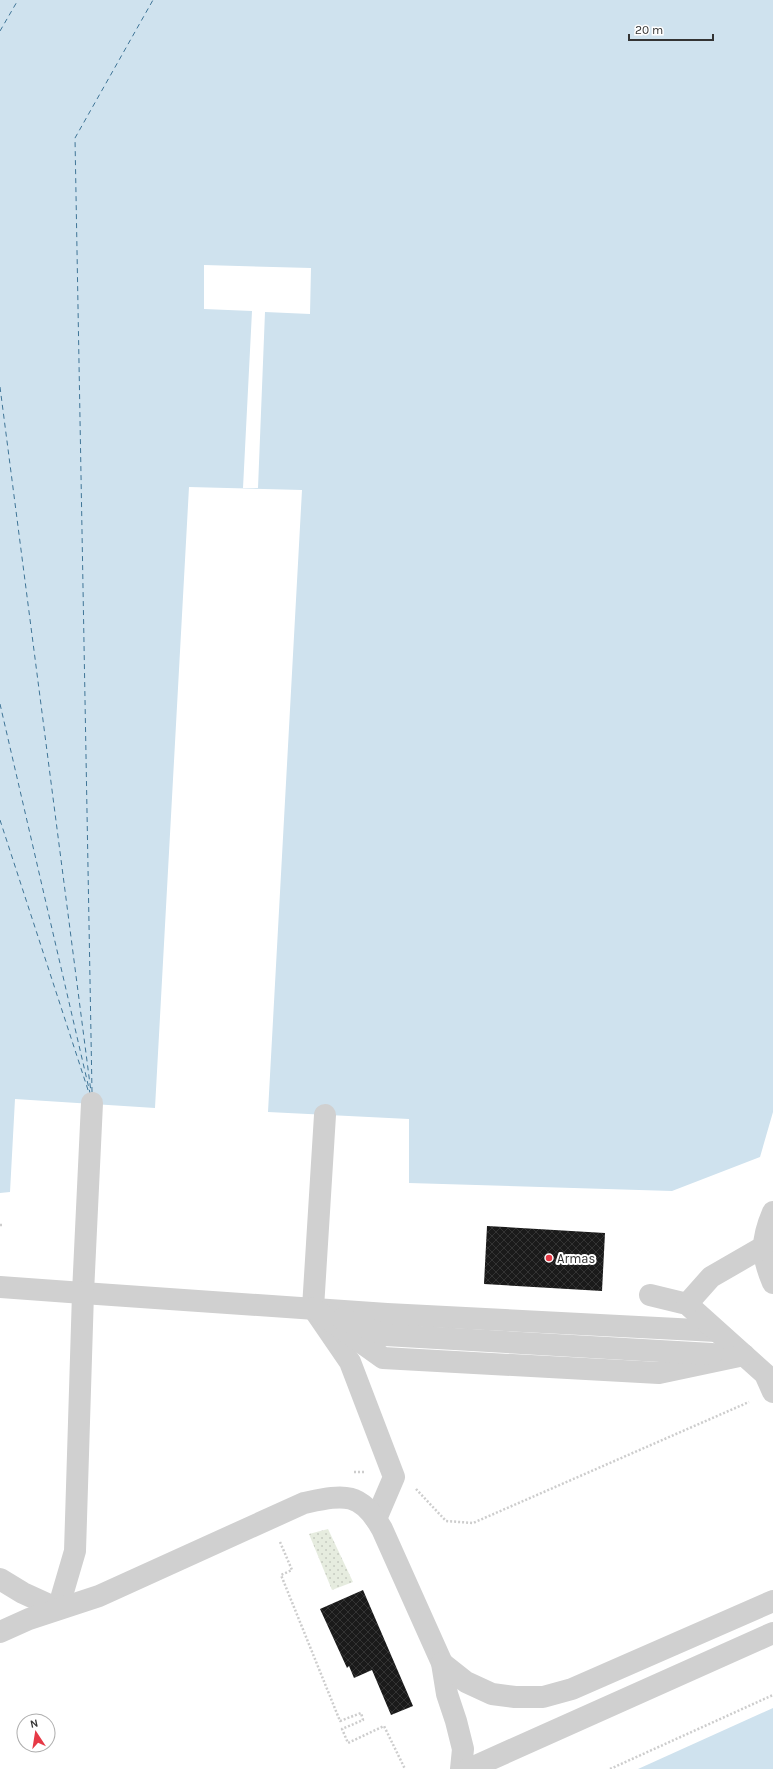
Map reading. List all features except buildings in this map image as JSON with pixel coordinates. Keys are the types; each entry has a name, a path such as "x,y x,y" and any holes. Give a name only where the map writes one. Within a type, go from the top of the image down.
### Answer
{"lane":[{"path":"58,1609 75,1551 83,1293 92,1103"},
{"path":"325,1115 313,1308 350,1362 394,1477 376,1519"},
{"path":"773,1212 767,1227 763,1247 768,1272 773,1284"},
{"path":"687,1304 711,1277 763,1247"},
{"path":"0,1287 313,1308 388,1302 724,1337"},
{"path":"650,1295 687,1304 765,1374 773,1391"},
{"path":"313,1308 386,1325 724,1337"},
{"path":"313,1308 383,1358 659,1373 724,1337"},
{"path":"0,1632 29,1619 99,1596 304,1502 337,1496 358,1500 368,1508 376,1519 442,1663 447,1694 456,1720 463,1749 461,1769"},
{"path":"0,1578 23,1593 58,1609"},
{"path":"442,1663 466,1682 492,1694 515,1697 543,1697 572,1689 773,1601"},
{"path":"469,1769 773,1633"}],"path":[{"path":"446,1521 466,1524 482,1521 773,1391"},
{"path":"278,1537 292,1570 281,1576 340,1720 361,1713 363,1720 342,1729 348,1743 384,1726 405,1769"},
{"path":"610,1769 773,1695"}],"shaded area":[{"path":"328,1529 353,1582 332,1590 309,1534"}],"water":[{"path":"0,0 773,0 773,1112 760,1157 672,1191 409,1183 409,1119 268,1112 302,490 189,487 155,1108 15,1099 10,1192 0,1193"},
{"path":"773,1708 773,1769 638,1769"}],"pier":[{"path":"204,265 311,268 310,314 265,312 258,488 243,488 252,311 204,309"}],"ferry route":[{"path":"0,31 18,0"},
{"path":"92,1092 75,138 153,0"},
{"path":"0,387 91,1092"},
{"path":"0,704 90,1093"},
{"path":"0,820 89,1093"}],"place":[{"name":"Armas","path":"549,1258"}]}
